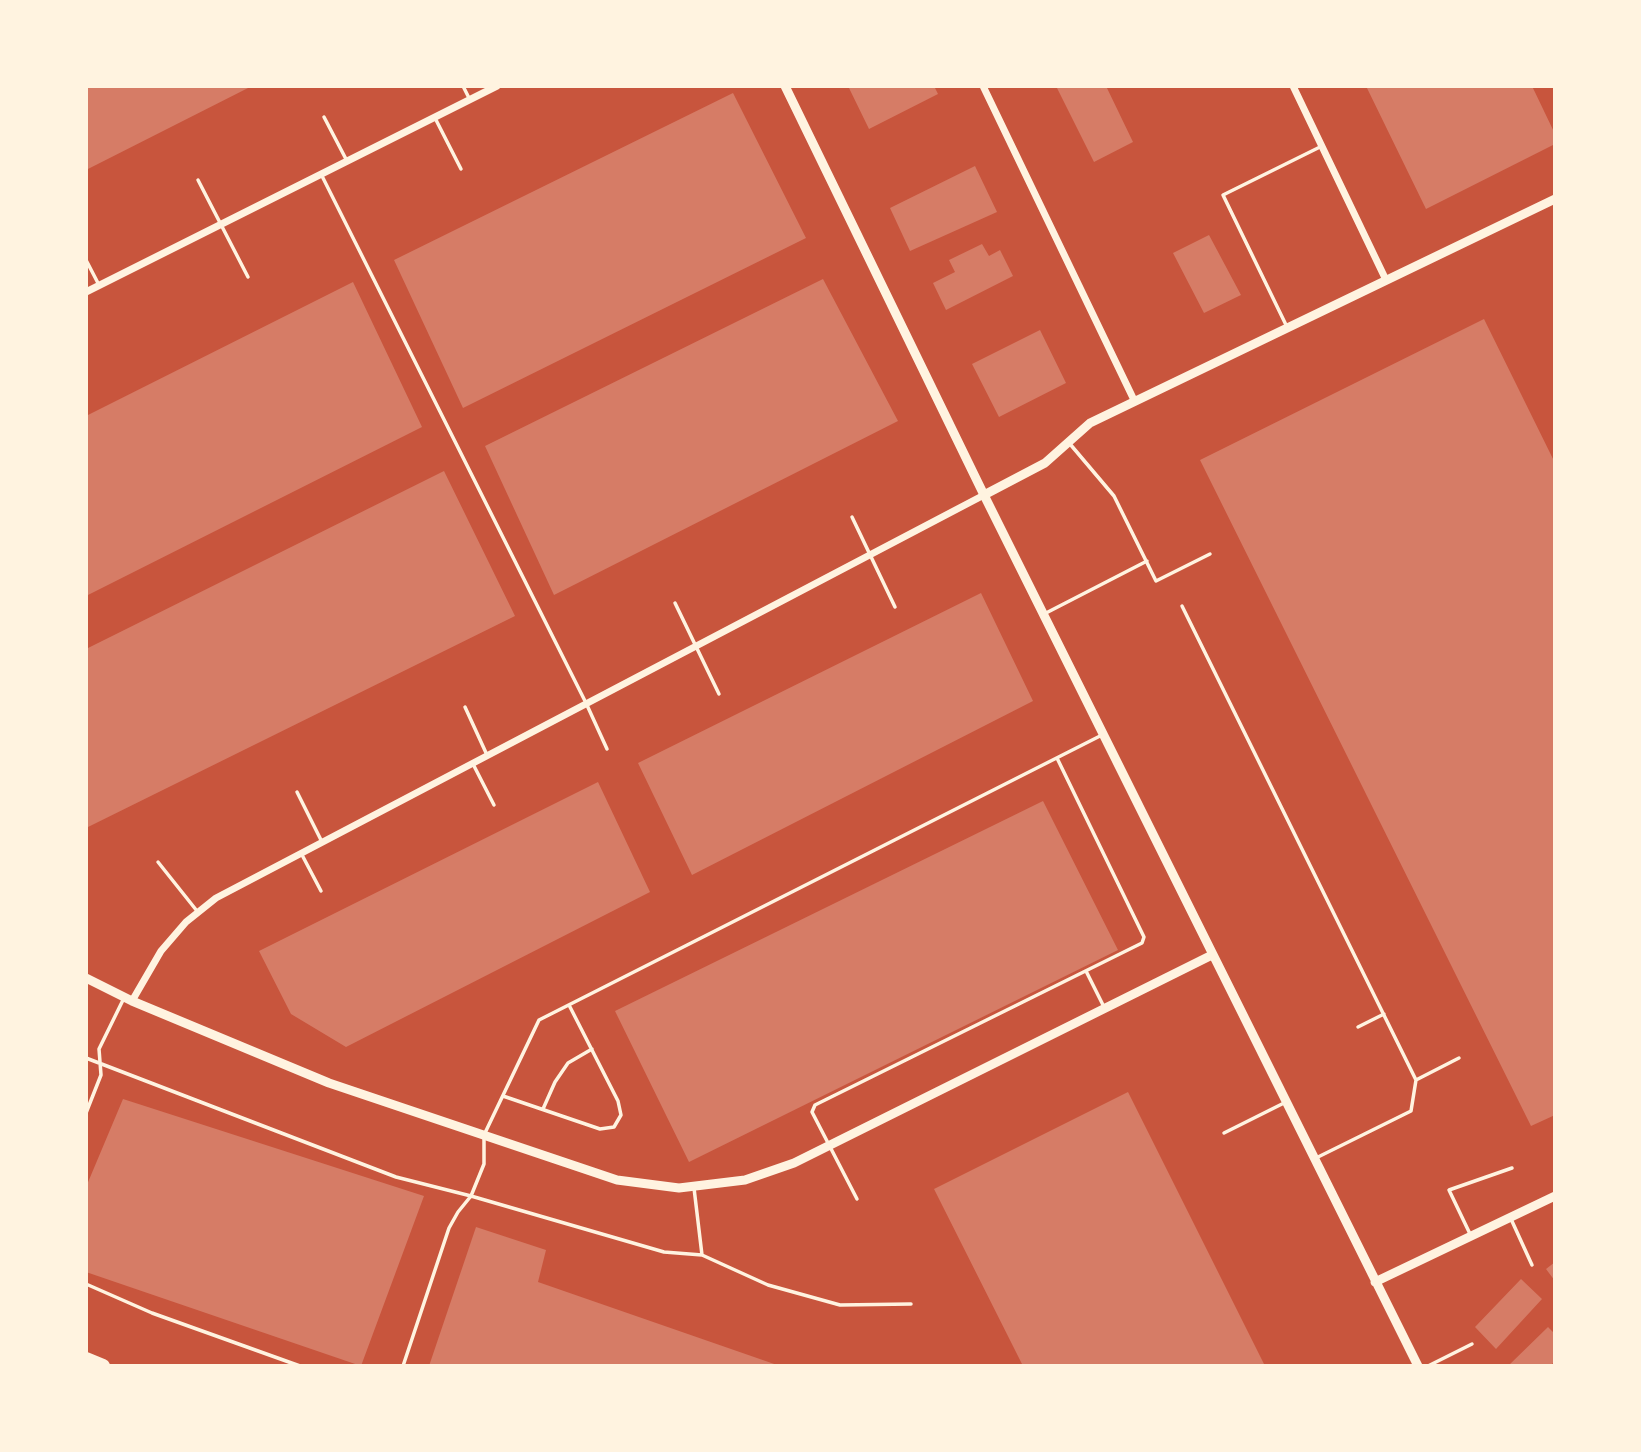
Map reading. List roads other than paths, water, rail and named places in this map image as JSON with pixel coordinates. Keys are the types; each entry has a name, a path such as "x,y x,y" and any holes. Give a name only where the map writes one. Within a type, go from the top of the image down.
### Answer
{"highway":[{"path":"86,1359 103,1366"}],"street":[{"path":"86,292 497,86"},
{"path":"785,86 984,495 1418,1366"},
{"path":"983,86 1134,400"},
{"path":"1293,86 1386,279"},
{"path":"128,999 161,951 186,922 216,898 1045,463 1090,423 1134,400 1555,199"},
{"path":"86,978 128,999 329,1083 617,1180 679,1188 745,1180 794,1163 1212,955"},
{"path":"1375,1282 1555,1196"}],"lane":[{"path":"463,86 470,100"},
{"path":"324,117 347,161"},
{"path":"435,117 461,169"},
{"path":"1287,327 1223,195 1322,146"},
{"path":"321,174 607,750"},
{"path":"198,180 248,277"},
{"path":"86,260 99,285"},
{"path":"1069,442 1114,496 1156,582 1210,554"},
{"path":"852,517 895,607"},
{"path":"1044,614 1147,561"},
{"path":"675,603 719,694"},
{"path":"1182,606 1416,1080 1411,1111 1313,1159"},
{"path":"465,707 487,755"},
{"path":"403,1366 449,1228 457,1212 471,1196 484,1164 484,1135 538,1020 1104,734"},
{"path":"858,1199 812,1112 814,1105 1142,943 1144,937 1057,758"},
{"path":"472,763 494,805"},
{"path":"297,792 322,842"},
{"path":"301,853 321,891"},
{"path":"158,862 198,912"},
{"path":"1086,971 1105,1009"},
{"path":"86,1113 101,1076 99,1049 128,999"},
{"path":"503,1096 600,1129 614,1127 621,1115 618,1101 569,1005"},
{"path":"1358,1027 1384,1014"},
{"path":"542,1109 568,1063 592,1049"},
{"path":"86,1058 396,1177 664,1252 702,1255 768,1285 840,1304 911,1304"},
{"path":"1416,1080 1459,1058"},
{"path":"1224,1133 1285,1103"},
{"path":"1471,1236 1449,1190 1513,1168"},
{"path":"694,1186 702,1255"},
{"path":"1510,1217 1532,1265"},
{"path":"86,1284 152,1313 300,1366"},
{"path":"1428,1366 1472,1344"}]}
